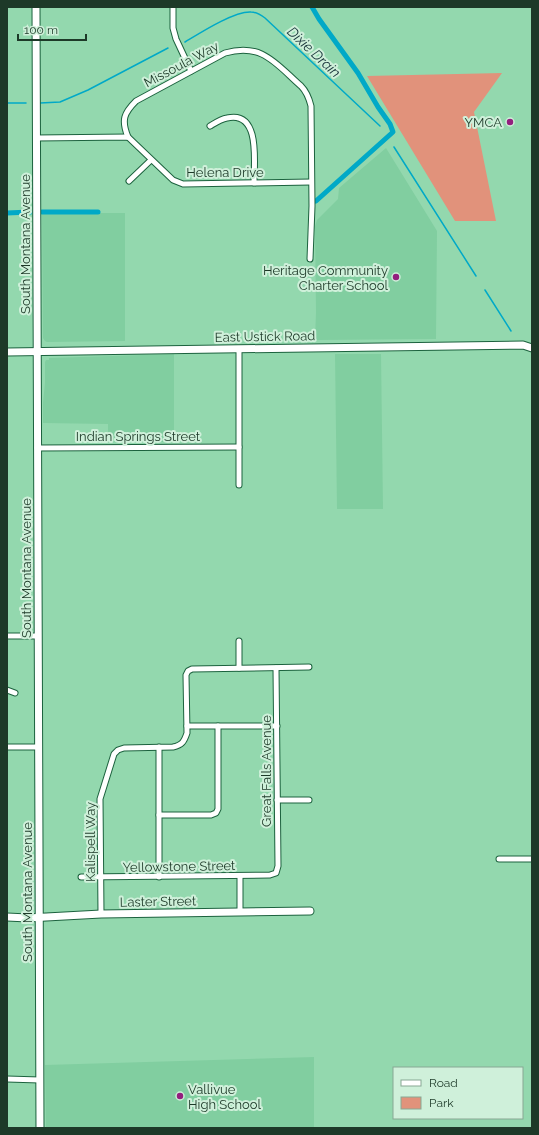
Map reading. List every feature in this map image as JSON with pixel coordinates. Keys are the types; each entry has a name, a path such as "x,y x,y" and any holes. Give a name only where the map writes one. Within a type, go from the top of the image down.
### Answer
{"street":[{"name":"South Montana Avenue","path":"36,7 40,1128"},
{"path":"173,7 173,28 176,39 191,71"},
{"name":"Missoula Way","path":"128,137 125,129 125,114 136,101 225,53 234,50 241,49 258,51 270,59 306,91 311,106 310,259"},
{"path":"210,126 225,118 233,117 245,122 250,127 254,139 254,183"},
{"path":"36,138 128,137"},
{"name":"Helena Drive","path":"128,137 151,160 178,183 311,182"},
{"path":"129,181 151,160"},
{"name":"East Ustick Road","path":"7,352 523,345 532,342"},
{"name":"East Ustick Road","path":"523,345 532,348"},
{"path":"239,349 239,485"},
{"name":"Indian Springs Street","path":"37,448 239,447"},
{"path":"7,636 38,636"},
{"path":"239,641 240,668"},
{"path":"159,877 159,747 180,746 185,741 187,733 186,675 188,671 192,669 310,667"},
{"name":"Great Falls Avenue","path":"276,668 278,866 276,873"},
{"path":"7,690 15,693"},
{"path":"187,726 277,726"},
{"path":"159,815 212,815 216,813 218,809 218,726"},
{"path":"7,747 39,747"},
{"name":"Kalispell Way","path":"101,914 100,799 114,754 118,750 124,748 159,747"},
{"path":"277,800 309,800"},
{"path":"499,859 532,859"},
{"name":"Yellowstone Street","path":"81,877 270,876 276,873"},
{"path":"240,876 240,912"},
{"name":"Laster Street","path":"7,917 28,918 101,914 310,911"},
{"path":"7,1079 40,1080"}],"shaded area":[{"path":"386,148 437,231 436,339 315,340 315,226 317,220 338,199 339,188"},
{"path":"42,213 125,213 125,341 47,342 43,338"},
{"path":"174,354 174,442 108,442 108,424 43,423 45,362 46,360 49,360 49,358"},
{"path":"335,354 381,354 383,509 337,509"},
{"name":"Vallivue High School","path":"314,1057 314,1128 46,1128 45,1065"}],"green space":[{"path":"502,73 474,112 496,221 455,221 367,76"}],"waterway":[{"path":"312,7 358,73 390,124 393,132 316,201"},
{"name":"Dixie Drain","path":"185,42 217,23 236,15 251,12 258,14 265,18 380,126"},
{"name":"Dixie Drain","path":"40,103 60,102 88,90 168,48"},
{"name":"Dixie Drain","path":"7,103 26,103"},
{"name":"Dixie Drain","path":"394,147 476,276"},
{"path":"7,213 30,212"},
{"path":"42,212 98,212"},
{"name":"Dixie Drain","path":"485,290 511,331"}],"place":[{"name":"YMCA","path":"510,122"},
{"name":"Heritage Community Charter School","path":"396,277"},
{"name":"Vallivue High School","path":"180,1096"}]}
